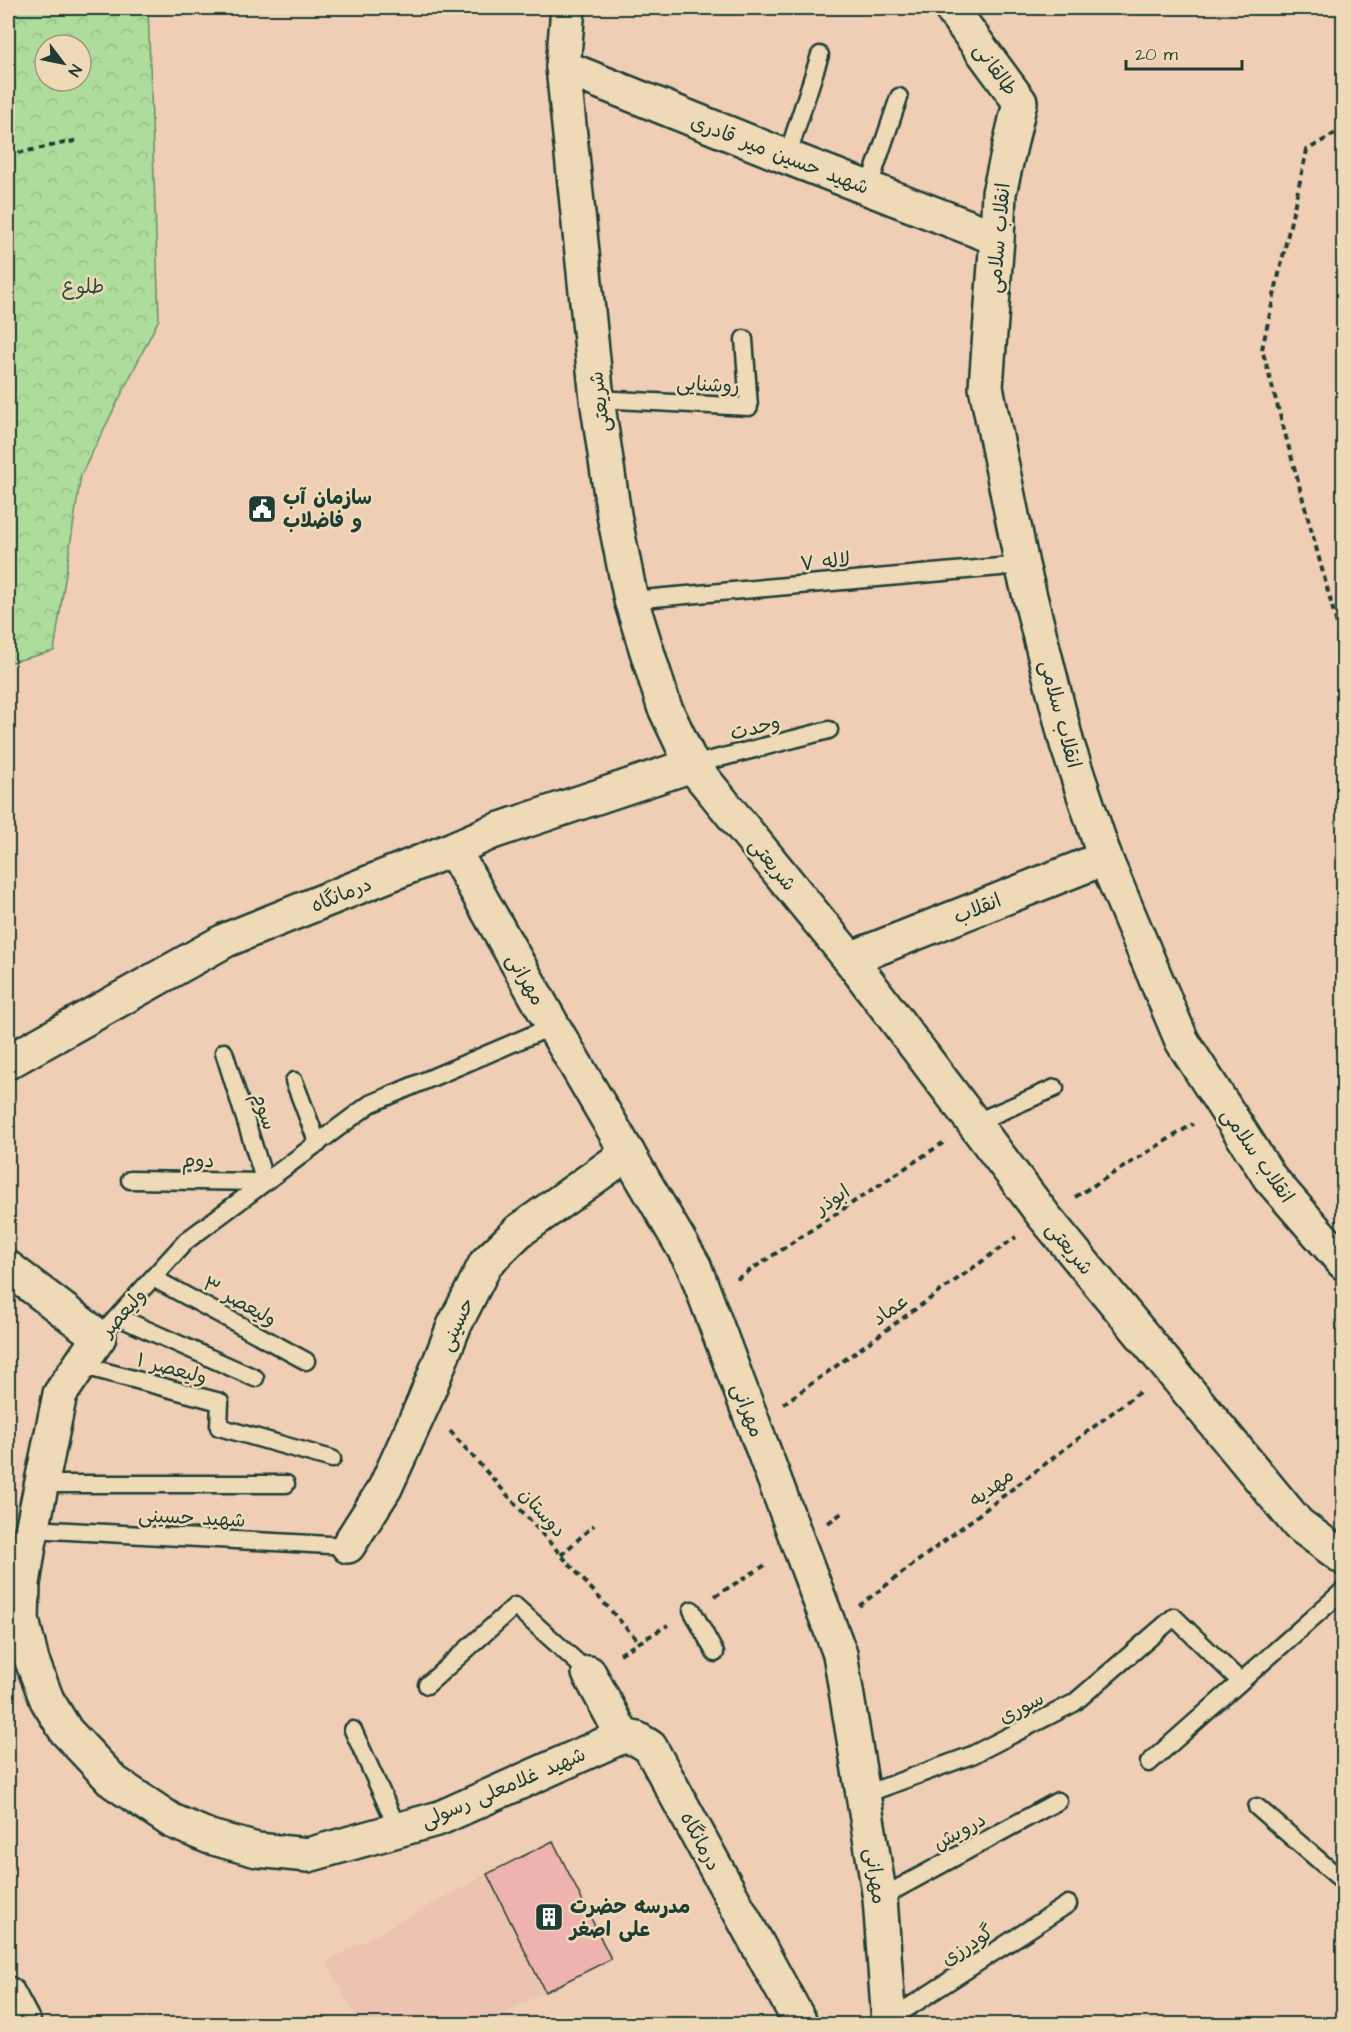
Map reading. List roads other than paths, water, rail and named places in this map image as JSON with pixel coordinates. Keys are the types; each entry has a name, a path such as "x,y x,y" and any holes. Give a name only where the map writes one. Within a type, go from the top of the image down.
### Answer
{"street":[{"name":"شریعتی","path":"568,8 563,67 597,399 614,515 631,600 664,706 692,765 850,959 1044,1216 1298,1524 1344,1558"},
{"name":"طالقانی","path":"951,8 1020,102"},
{"name":"شهید حسین میر قادری","path":"563,67 868,189 998,238"},
{"name":"انقلاب سلامی","path":"1020,102 999,193 998,238 986,387 1022,565 1068,744 1105,858 1182,1041 1270,1178 1344,1263"},
{"name":"درمانگاه","path":"8,1062 226,939 492,832 692,765"},
{"name":"مهرانی","path":"453,849 553,1026 694,1266 840,1654 880,1898 889,2022"},
{"name":"انقلاب","path":"850,959 1105,858"},
{"name":"حسینی","path":"348,1546 385,1488 424,1402 454,1326 486,1263 519,1231 627,1153"},
{"path":"8,1268 109,1327"},
{"name":"ولیعصر","path":"109,1327 60,1394 23,1584 22,1620 32,1661 47,1700 66,1731 114,1782"},
{"path":"589,1673 623,1736"},
{"name":"درمانگاه","path":"623,1736 637,1739 650,1747 801,2025"},
{"name":"شهید غلامعلی رسولی","path":"114,1782 172,1821 210,1837 256,1850 308,1855 440,1818 623,1736"},
{"path":"8,1994 24,2025"}],"lane":[{"path":"787,157 820,55"},
{"path":"868,189 899,97"},
{"name":"روشنایی","path":"597,399 749,407 744,339"},
{"name":"لاله ۷","path":"631,600 1022,565"},
{"name":"وحدت","path":"692,765 829,730"},
{"name":"ولیعصر","path":"109,1327 186,1241 370,1104 553,1026"},
{"name":"سوم","path":"224,1052 265,1182"},
{"path":"294,1081 318,1144"},
{"path":"974,1123 1055,1088"},
{"name":"دوم","path":"130,1180 265,1182"},
{"name":"ولیعصر ۳","path":"153,1278 306,1361"},
{"path":"109,1327 255,1378"},
{"name":"ولیعصر ۱","path":"80,1365 220,1402 219,1427 332,1459"},
{"path":"42,1484 286,1484"},
{"name":"شهید حسینی","path":"33,1529 348,1546"},
{"path":"1149,1763 1344,1590"},
{"path":"427,1685 515,1606 589,1673"},
{"path":"692,1610 715,1653"},
{"name":"سوری","path":"863,1795 972,1755 1074,1703 1174,1617 1240,1681"},
{"path":"353,1730 398,1829"},
{"name":"درویش","path":"880,1898 1058,1801"},
{"path":"1257,1807 1344,1882"},
{"name":"گودرزی","path":"889,2022 1068,1904"}],"place":[{"name":"سازمان آب و فاضلاب","path":"262,509"},
{"name":"مدرسه حضرت علی اصغر","path":"549,1917"}],"park label":[{"name":"طلوع","path":"83,286"}]}
